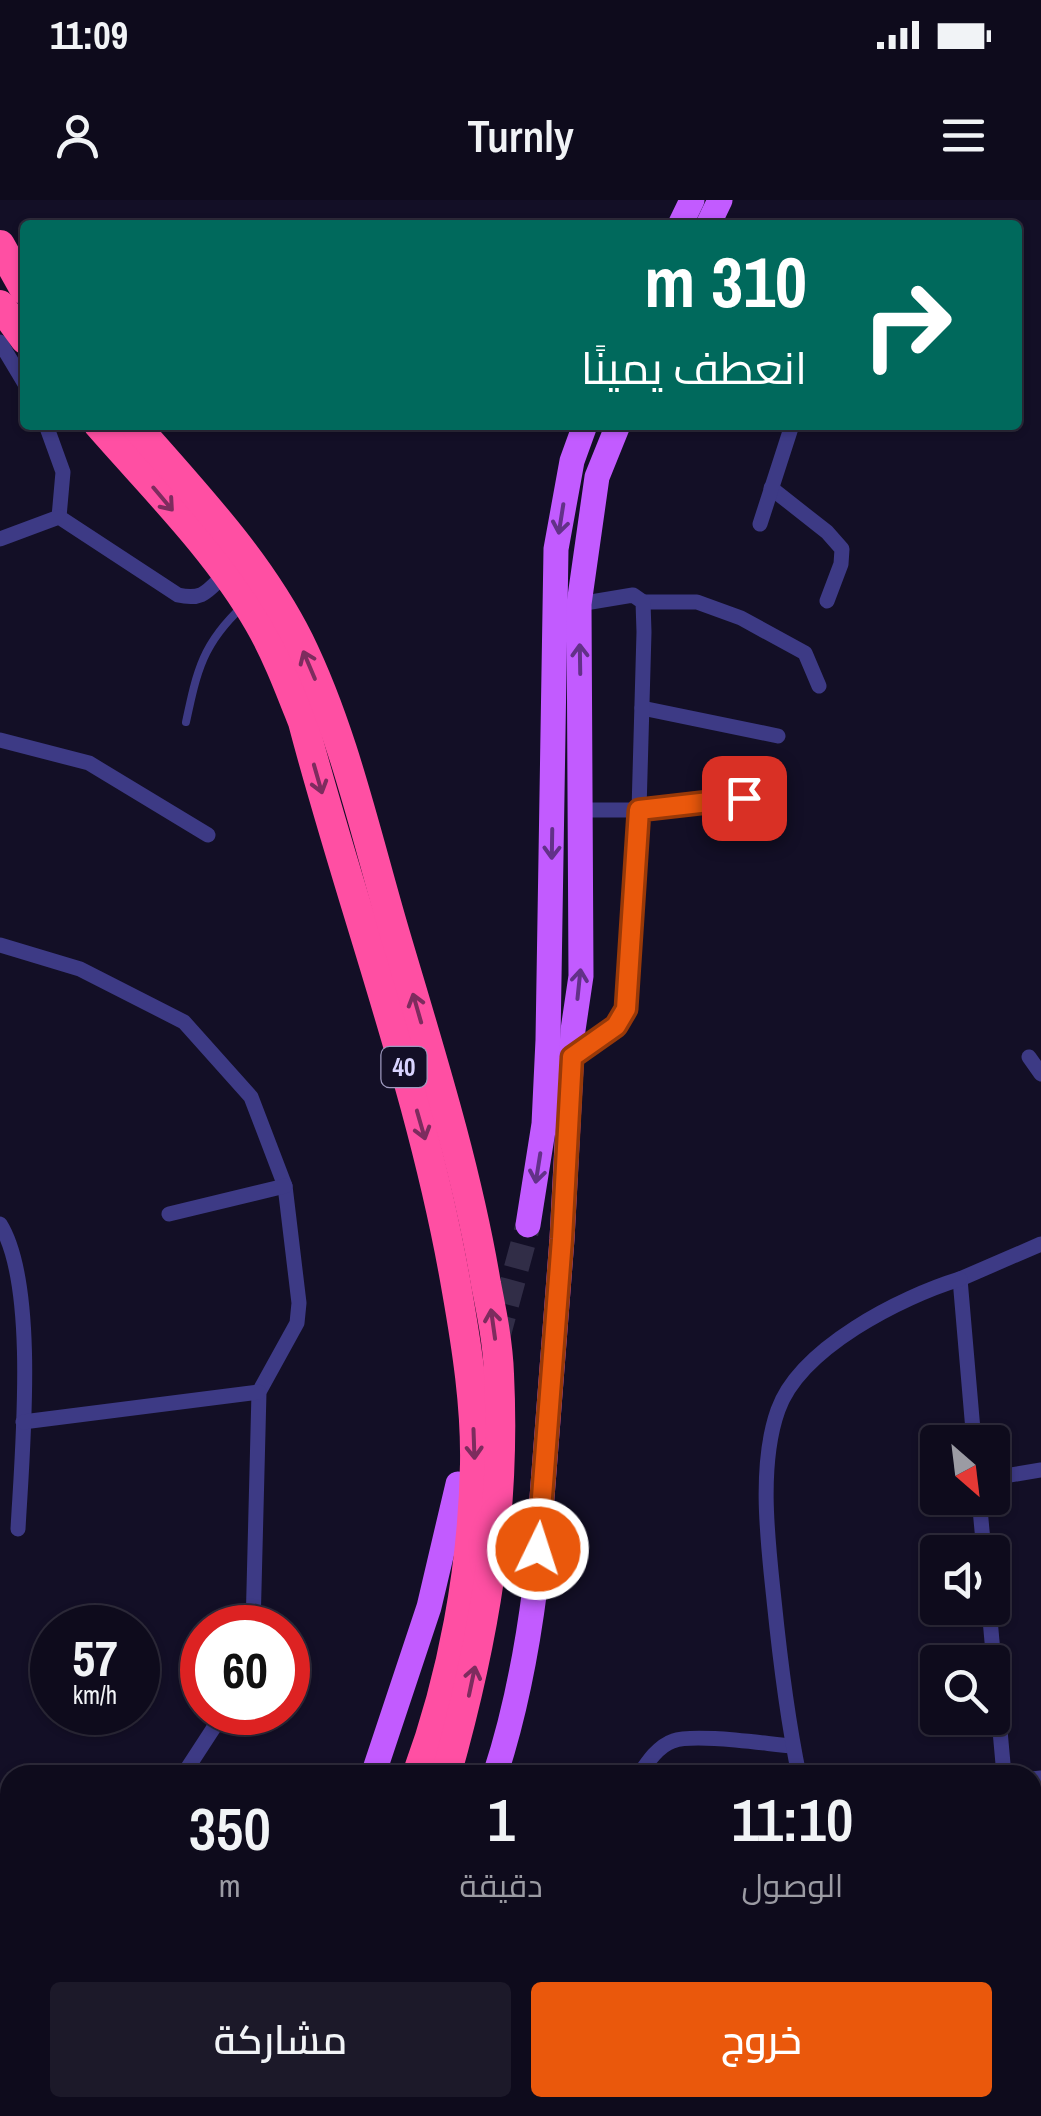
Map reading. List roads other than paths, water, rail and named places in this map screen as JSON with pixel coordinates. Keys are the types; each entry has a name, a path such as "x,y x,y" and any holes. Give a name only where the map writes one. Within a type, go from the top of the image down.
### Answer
{"highway":[{"path":"0,245 20,281"},
{"path":"0,304 20,332"},
{"name":"40","path":"104,430 226,573 282,670 303,722 424,1134 465,1338 475,1464 467,1557 451,1662 419,1765"},
{"name":"40","path":"139,430 232,537 269,590 298,640 331,716 439,1087 478,1237 499,1371 498,1520 481,1643 449,1765"}],"main road":[{"path":"528,1224 544,1124 548,1055 556,549 572,462 583,430"},
{"path":"498,1765 528,1642 535,1588 581,976 579,604 597,477 616,430"},
{"path":"376,1765 429,1607 458,1484"}],"street":[{"path":"0,342 20,376"},
{"path":"48,430 63,472 59,517"},
{"path":"760,524 790,430"},
{"path":"771,488 828,532 842,549 841,564 827,600"},
{"path":"0,539 59,517"},
{"path":"59,517 178,595 193,599 204,594 226,573"},
{"path":"579,604 633,595 643,602 697,602 742,618 806,653 819,686"},
{"path":"572,1057 616,1026 626,1009 639,810 643,602"},
{"path":"642,708 778,736"},
{"path":"0,740 89,762 208,836"},
{"path":"582,810 639,810 744,798"},
{"path":"0,944 80,970 184,1022 251,1097 285,1186 299,1302 297,1323 259,1392 254,1605"},
{"path":"1028,1057 1041,1074"},
{"path":"169,1214 285,1186"},
{"path":"0,1224 8,1238 22,1291 23,1422 18,1528"},
{"path":"797,1765 782,1680 766,1509 778,1408 802,1373 848,1331 925,1290 1041,1244"},
{"path":"960,1279 973,1425"},
{"path":"23,1422 259,1392"},
{"path":"1010,1475 1041,1470"},
{"path":"991,1625 1003,1765"},
{"path":"190,1765 209,1735"},
{"path":"647,1765 672,1741 793,1746"}],"lane":[{"path":"186,722 197,674 219,629 246,604"}],"tunnel":[{"path":"497,1340 528,1225"}]}
